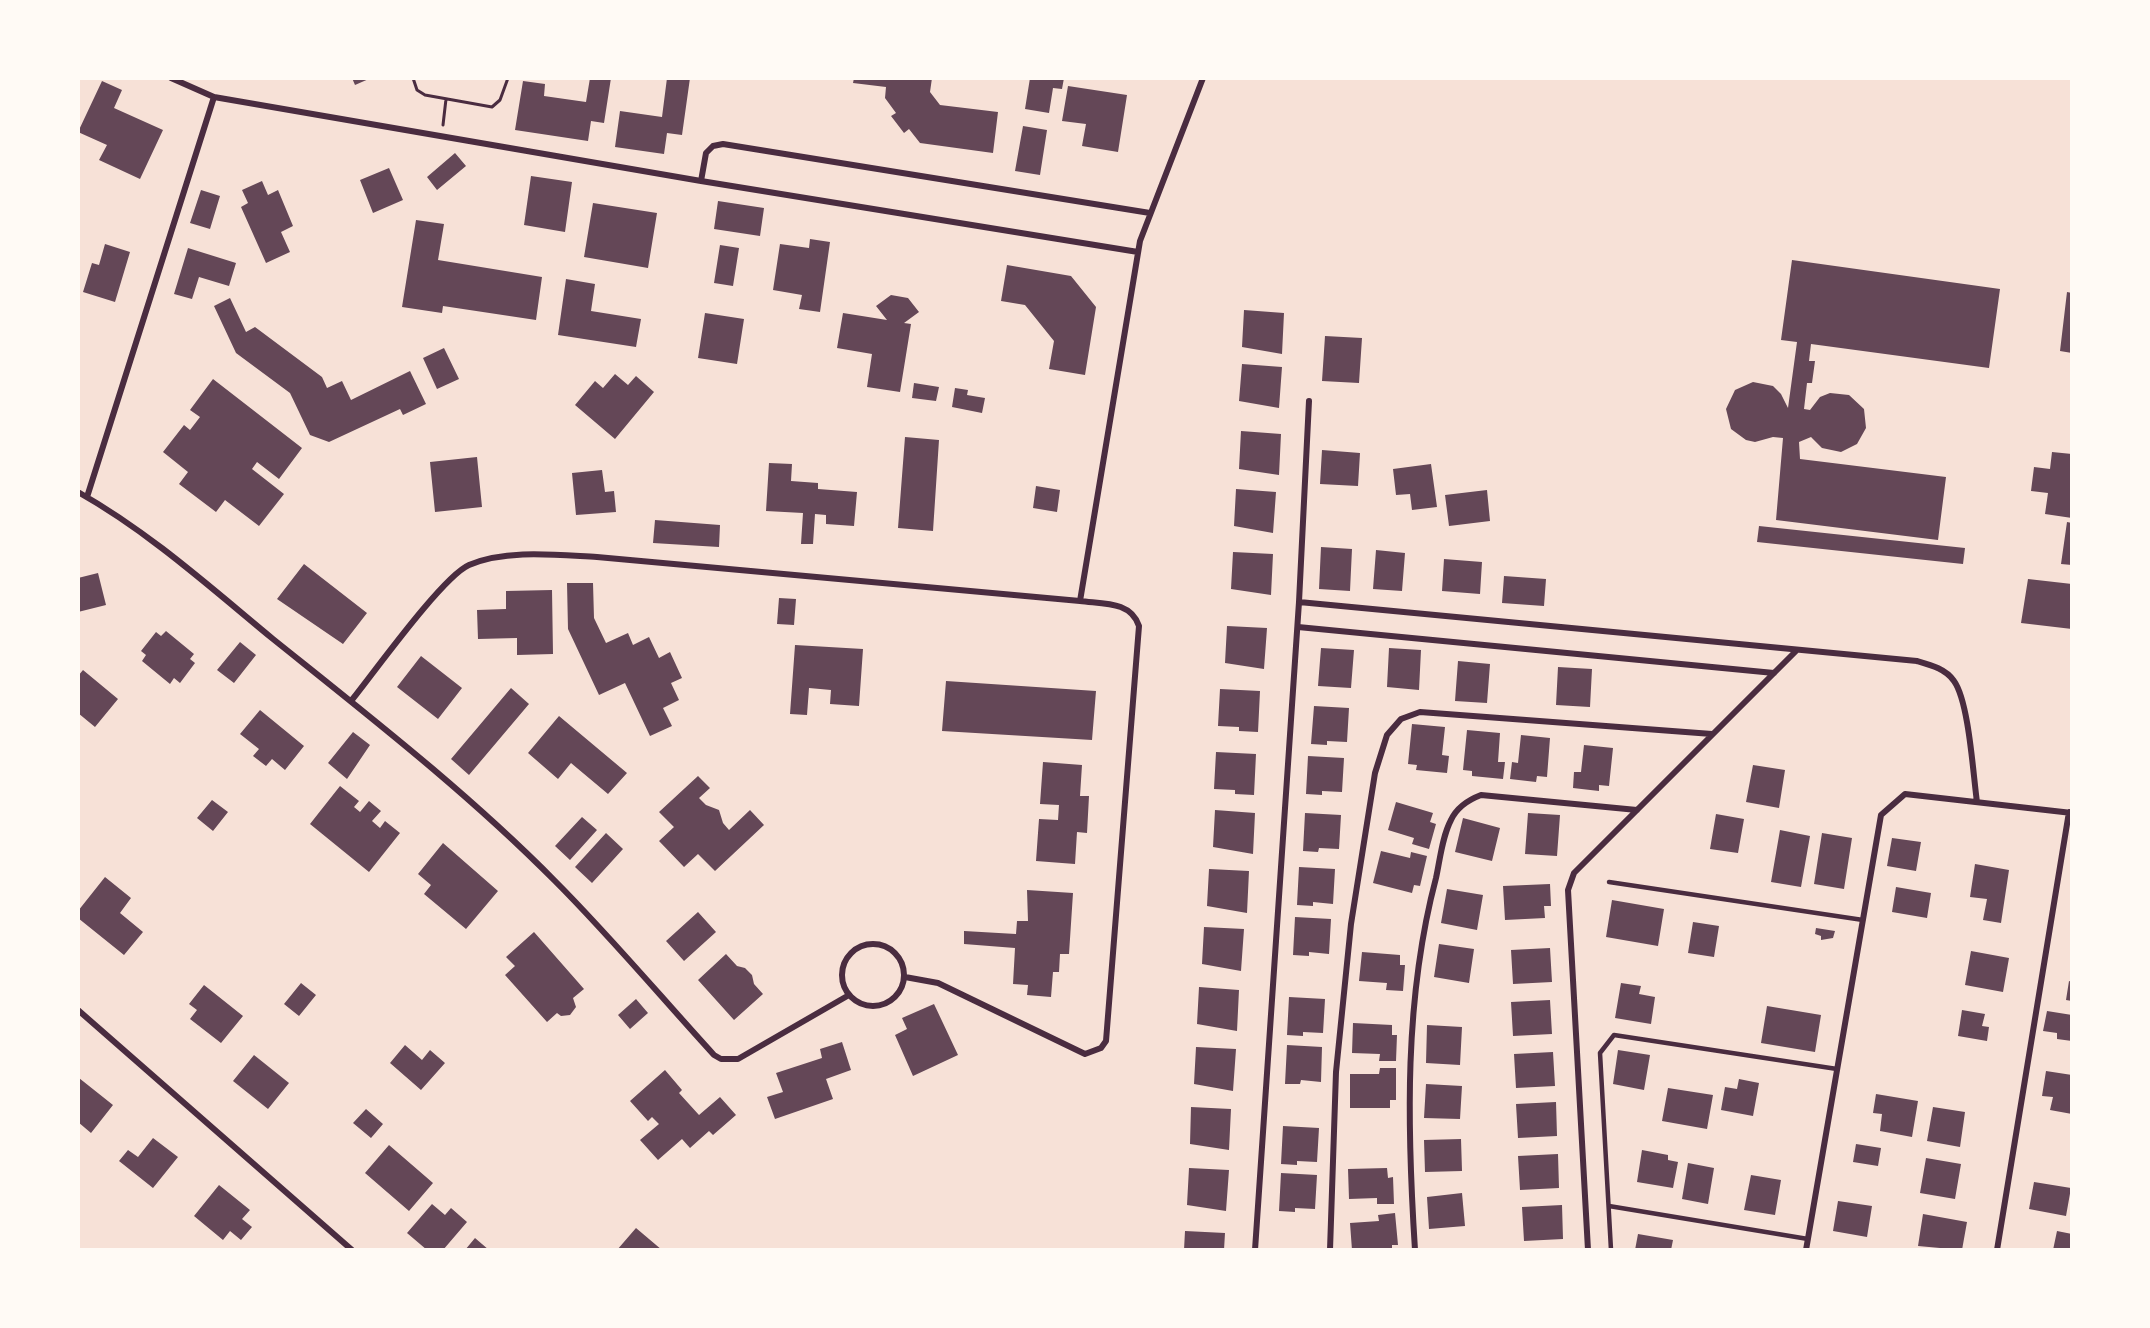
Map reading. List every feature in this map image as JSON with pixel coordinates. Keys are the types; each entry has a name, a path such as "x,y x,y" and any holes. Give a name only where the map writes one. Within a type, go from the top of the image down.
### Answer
{"street":[{"path":"171,78 214,97 701,181 1138,252"},
{"path":"1080,601 1138,252 1150,213 1203,78"},
{"path":"87,497 214,97"},
{"path":"701,181 706,153 713,146 723,144 1150,213"},
{"path":"1255,1250 1298,627 1309,401"},
{"path":"78,492 174,558 351,701 497,826 555,880 714,1055 721,1059 738,1059 849,994"},
{"path":"351,701 455,574 467,566 491,560 546,555 597,556 1080,601 1127,608 1134,613 1139,626 1106,1041 1101,1048 1085,1054 938,983 905,977"},
{"path":"1299,602 1917,662 1937,667 1954,681 1962,701 1977,802"},
{"path":"1298,627 1774,673"},
{"path":"1588,1250 1568,890 1574,873 1797,650"},
{"path":"1330,1250 1336,1072 1351,924 1374,773 1387,735 1401,719 1420,712 1713,734"},
{"path":"1806,1250 1881,815 1905,794 2071,812 1997,1250"},
{"path":"1415,1250 1409,1162 1410,1054 1424,922 1450,821 1466,801 1481,795 1637,810"},
{"path":"870,944 884,946 895,952 903,963 905,977 902,989 894,999 883,1005 870,1007 858,1003 849,994 843,982 843,969 853,953 870,944"},
{"path":"78,1010 352,1250"}],"lane":[{"path":"1609,882 1863,920"},
{"path":"1611,1250 1600,1053 1614,1035 1837,1069"},
{"path":"1609,1206 1808,1239"}],"path":[{"path":"413,78 420,93 495,106 501,100 508,78"},
{"path":"442,136 446,99"}],"building":[{"path":"352,78 371,78 355,85"},
{"path":"590,78 611,78 604,123 591,121 588,141 515,130 523,81 545,84 544,96 586,102"},
{"path":"667,78 690,78 682,135 667,133 664,154 615,147 620,111 662,117"},
{"path":"854,78 932,78 930,92 940,105 998,112 993,153 920,143 909,129 904,133 891,116 896,113 885,98 886,87 853,83"},
{"path":"1030,78 1064,78 1062,89 1053,88 1049,113 1025,109"},
{"path":"102,81 122,90 114,108 163,130 140,179 99,160 107,145 78,132"},
{"path":"1068,86 1127,95 1118,152 1082,146 1086,124 1062,121"},
{"path":"1023,126 1047,130 1040,175 1015,171"},
{"path":"455,153 466,166 437,190 427,177"},
{"path":"389,168 403,200 373,213 360,180"},
{"path":"531,176 572,182 565,232 524,225"},
{"path":"262,181 268,195 278,190 293,226 281,232 290,252 266,263 241,207 248,203 242,190"},
{"path":"201,190 220,196 210,229 190,223"},
{"path":"718,201 764,208 760,236 714,229"},
{"path":"593,203 657,213 648,268 584,257"},
{"path":"416,220 444,224 438,260 542,277 536,320 443,306 442,313 402,307"},
{"path":"810,239 830,242 820,312 799,309 802,295 773,290 780,244 809,248"},
{"path":"105,244 130,252 115,302 83,292 92,263 99,265"},
{"path":"720,245 739,248 733,286 714,283"},
{"path":"188,248 236,263 229,286 199,277 192,299 174,294"},
{"path":"1792,260 2000,289 1989,368 1811,344 1809,361 1815,361 1812,383 1807,383 1804,409 1810,410 1820,397 1830,393 1849,395 1864,409 1866,428 1857,444 1841,452 1822,448 1811,437 1799,442 1800,459 1946,477 1938,540 1776,520 1783,438 1773,437 1755,442 1746,440 1731,429 1726,409 1735,390 1753,382 1773,386 1781,394 1788,408 1797,342 1781,340"},
{"path":"1007,265 1071,276 1096,307 1085,375 1049,369 1054,341 1025,305 1001,301"},
{"path":"566,279 595,284 591,311 641,319 636,347 558,335"},
{"path":"2067,292 2072,293 2072,353 2060,351"},
{"path":"891,295 908,298 919,312 904,323 911,324 900,392 867,387 872,354 837,348 843,313 887,320 876,306"},
{"path":"230,298 246,332 255,327 322,377 327,388 342,381 351,400 410,371 426,404 403,415 400,409 329,442 310,435 290,393 236,353 214,306"},
{"path":"1244,310 1284,313 1282,354 1242,347"},
{"path":"705,313 744,319 737,364 698,358"},
{"path":"1325,336 1362,338 1359,383 1322,381"},
{"path":"444,348 459,379 437,389 423,358"},
{"path":"1242,364 1282,367 1279,408 1239,401"},
{"path":"615,374 628,385 636,376 654,392 615,439 575,405 595,381 603,388"},
{"path":"213,379 302,448 279,479 257,462 252,469 284,494 259,526 225,500 216,512 179,484 188,472 163,452 184,425 190,430 200,417 190,410"},
{"path":"914,383 939,387 936,401 912,398"},
{"path":"955,388 968,390 967,395 985,398 982,413 952,407"},
{"path":"1241,431 1281,434 1279,475 1239,469"},
{"path":"905,437 939,440 933,531 898,528"},
{"path":"1322,450 1360,453 1358,486 1320,484"},
{"path":"2052,452 2072,454 2072,518 2045,514 2048,493 2031,491 2034,467 2050,469"},
{"path":"477,457 482,507 435,512 430,462"},
{"path":"769,463 792,464 791,481 818,483 818,489 857,492 854,526 826,524 826,515 815,514 813,544 801,544 803,513 766,511"},
{"path":"1431,464 1437,507 1412,510 1410,494 1396,495 1393,469"},
{"path":"602,470 605,492 614,491 616,512 576,515 572,473"},
{"path":"1036,486 1060,490 1057,512 1033,508"},
{"path":"1236,489 1276,492 1273,533 1234,526"},
{"path":"1487,490 1490,521 1449,526 1445,495"},
{"path":"655,520 720,525 719,547 653,543"},
{"path":"2067,522 2072,523 2072,565 2061,564"},
{"path":"1759,526 1965,548 1963,564 1757,542"},
{"path":"1321,547 1352,549 1350,591 1319,589"},
{"path":"1376,550 1405,553 1402,591 1373,589"},
{"path":"1233,552 1273,554 1271,595 1231,589"},
{"path":"1444,559 1482,562 1480,594 1442,591"},
{"path":"304,564 367,613 343,644 277,599"},
{"path":"98,573 106,605 78,612 78,578"},
{"path":"1504,576 1546,579 1544,606 1502,603"},
{"path":"2028,579 2072,584 2072,629 2021,623"},
{"path":"567,583 593,583 594,618 606,643 628,633 633,645 649,637 659,658 670,652 682,678 671,683 679,700 663,708 672,726 650,736 625,683 599,695 568,629"},
{"path":"552,590 553,654 517,655 517,638 478,639 477,610 506,609 506,591"},
{"path":"779,598 796,599 794,625 777,624"},
{"path":"1227,626 1267,628 1264,669 1225,663"},
{"path":"166,631 194,654 190,659 195,663 180,683 174,678 170,684 142,661 146,655 141,651 156,632 161,636"},
{"path":"240,642 256,655 234,683 217,670"},
{"path":"795,645 863,649 859,706 830,704 831,690 809,688 807,715 790,714"},
{"path":"1321,648 1354,650 1351,688 1318,686"},
{"path":"1389,648 1421,650 1419,690 1387,687"},
{"path":"421,656 462,688 438,719 397,687"},
{"path":"1458,661 1490,664 1487,703 1455,701"},
{"path":"1558,667 1592,669 1590,707 1556,705"},
{"path":"83,670 118,699 95,727 78,713 78,676"},
{"path":"946,681 1096,691 1092,740 942,731"},
{"path":"511,688 529,704 469,775 451,759"},
{"path":"1220,689 1260,691 1258,732 1239,731 1239,727 1218,726"},
{"path":"1314,706 1349,708 1347,742 1327,741 1327,745 1311,744"},
{"path":"260,710 304,746 285,770 272,759 266,766 253,756 259,749 240,734"},
{"path":"559,716 627,773 608,794 571,763 558,779 528,753"},
{"path":"1412,724 1445,727 1442,755 1449,756 1447,773 1416,770 1417,765 1408,764"},
{"path":"1467,730 1500,733 1498,762 1505,762 1503,779 1472,776 1472,771 1463,770"},
{"path":"353,732 370,745 347,779 328,763"},
{"path":"1521,735 1550,738 1547,777 1537,776 1536,782 1510,779 1512,762 1518,763"},
{"path":"1584,745 1613,748 1609,786 1599,785 1599,791 1573,788 1574,772 1581,772"},
{"path":"1216,752 1256,754 1254,795 1235,794 1235,790 1214,789"},
{"path":"1308,756 1344,758 1342,792 1322,791 1322,795 1306,794"},
{"path":"1043,762 1082,765 1080,796 1089,796 1087,833 1077,832 1075,864 1036,861 1039,819 1058,820 1059,805 1040,804"},
{"path":"1753,765 1785,770 1779,808 1746,802"},
{"path":"698,776 710,788 699,798 706,805 719,810 723,823 729,830 750,810 764,825 715,871 698,854 684,867 659,841 674,827 659,812"},
{"path":"340,786 359,801 354,807 360,812 369,801 381,811 372,821 380,828 385,821 400,833 369,872 310,824"},
{"path":"212,800 228,812 213,831 197,818"},
{"path":"1396,802 1433,813 1430,822 1436,824 1429,849 1412,844 1414,838 1388,830"},
{"path":"1215,810 1255,813 1253,854 1213,847"},
{"path":"1305,813 1341,815 1339,849 1319,848 1318,852 1303,851"},
{"path":"1528,813 1560,815 1557,856 1525,854"},
{"path":"1716,814 1744,819 1738,853 1710,849"},
{"path":"582,817 597,830 570,860 555,846"},
{"path":"1463,818 1500,828 1492,861 1455,852"},
{"path":"1780,830 1810,836 1801,887 1771,882"},
{"path":"606,833 623,849 592,883 575,867"},
{"path":"1822,833 1852,838 1844,889 1814,884"},
{"path":"1892,838 1921,842 1916,871 1887,866"},
{"path":"443,843 498,891 466,929 424,894 431,885 418,874"},
{"path":"1381,851 1410,858 1411,852 1427,856 1420,886 1414,885 1412,893 1373,883"},
{"path":"1975,864 2009,870 2001,923 1983,920 1987,899 1970,897"},
{"path":"1299,867 1335,869 1333,904 1313,902 1313,906 1297,905"},
{"path":"1209,869 1249,871 1247,913 1207,906"},
{"path":"105,877 131,898 120,913 143,932 124,955 78,918 78,911"},
{"path":"1550,884 1551,906 1544,906 1545,918 1505,920 1503,886"},
{"path":"1896,887 1931,893 1927,918 1892,912"},
{"path":"1447,889 1483,895 1477,930 1441,923"},
{"path":"1027,890 1073,893 1069,954 1060,954 1059,972 1053,972 1051,997 1027,995 1028,985 1013,984 1015,948 964,944 964,931 1016,934 1017,921 1028,921"},
{"path":"1612,900 1664,909 1658,946 1606,937"},
{"path":"698,912 716,932 684,961 666,941"},
{"path":"1295,917 1331,919 1329,954 1309,952 1309,956 1293,955"},
{"path":"1693,922 1719,926 1714,957 1688,953"},
{"path":"1204,927 1244,929 1241,971 1202,964"},
{"path":"1816,928 1835,931 1833,938 1821,940 1821,936 1815,934"},
{"path":"534,932 584,989 573,998 576,1007 570,1015 561,1016 557,1013 547,1022 505,975 515,966 506,957"},
{"path":"1439,944 1474,949 1469,983 1434,977"},
{"path":"1550,948 1552,982 1513,984 1511,950"},
{"path":"1971,951 2009,958 2003,992 1965,985"},
{"path":"1362,952 1400,955 1400,965 1405,965 1403,991 1386,990 1387,983 1359,981"},
{"path":"726,954 737,966 745,968 752,975 754,984 763,994 734,1020 698,980"},
{"path":"2069,981 2072,982 2072,1001 2066,1000"},
{"path":"301,983 316,995 299,1016 284,1004"},
{"path":"1621,983 1641,986 1639,994 1655,997 1651,1024 1615,1018"},
{"path":"204,985 243,1016 221,1043 190,1019 197,1010 189,1004"},
{"path":"1199,987 1239,990 1237,1031 1197,1024"},
{"path":"1289,997 1325,999 1323,1033 1303,1032 1303,1036 1287,1035"},
{"path":"636,999 648,1013 630,1029 618,1015"},
{"path":"1550,1000 1552,1034 1513,1036 1511,1002"},
{"path":"934,1004 958,1055 913,1076 895,1035 907,1029 902,1018"},
{"path":"1767,1006 1821,1015 1815,1052 1761,1043"},
{"path":"1962,1010 1985,1014 1982,1026 1989,1027 1987,1041 1958,1036"},
{"path":"2047,1011 2072,1015 2072,1041 2057,1039 2057,1033 2043,1031"},
{"path":"1353,1023 1392,1025 1392,1035 1397,1035 1396,1061 1379,1061 1380,1054 1352,1053"},
{"path":"1427,1025 1462,1027 1460,1065 1426,1063"},
{"path":"842,1042 851,1070 826,1079 833,1099 775,1119 767,1097 783,1092 776,1073 822,1058 820,1049"},
{"path":"405,1045 422,1060 430,1050 445,1063 421,1090 390,1063"},
{"path":"1287,1045 1322,1047 1321,1082 1301,1080 1300,1084 1285,1084"},
{"path":"1196,1047 1236,1049 1233,1091 1194,1084"},
{"path":"1618,1050 1650,1055 1644,1090 1613,1084"},
{"path":"1553,1052 1555,1086 1516,1088 1514,1054"},
{"path":"254,1055 289,1083 268,1109 233,1081"},
{"path":"1380,1068 1396,1068 1396,1100 1390,1100 1390,1108 1350,1108 1350,1074 1379,1074"},
{"path":"665,1070 682,1090 679,1093 699,1115 720,1097 736,1115 713,1135 709,1131 690,1148 682,1139 658,1160 640,1140 659,1124 652,1117 648,1121 630,1101"},
{"path":"2046,1071 2072,1075 2072,1114 2050,1110 2053,1097 2042,1096"},
{"path":"79,1078 113,1105 91,1133 78,1122"},
{"path":"1739,1079 1759,1083 1753,1116 1721,1110 1725,1087 1737,1089"},
{"path":"1426,1084 1462,1086 1460,1119 1424,1118"},
{"path":"1668,1088 1713,1095 1707,1129 1662,1121"},
{"path":"1876,1094 1918,1101 1912,1137 1880,1131 1882,1114 1873,1113"},
{"path":"1556,1102 1557,1136 1518,1138 1516,1104"},
{"path":"1191,1107 1231,1109 1229,1150 1190,1144"},
{"path":"1933,1107 1965,1112 1960,1147 1927,1141"},
{"path":"366,1109 383,1124 371,1138 353,1123"},
{"path":"1283,1126 1319,1128 1317,1162 1297,1161 1297,1165 1281,1164"},
{"path":"153,1138 178,1157 153,1188 119,1161 128,1150 138,1157"},
{"path":"1461,1139 1462,1171 1425,1172 1424,1140"},
{"path":"1856,1144 1881,1148 1878,1166 1853,1162"},
{"path":"389,1145 433,1183 409,1211 365,1173"},
{"path":"1642,1150 1668,1155 1668,1160 1678,1162 1673,1188 1637,1182"},
{"path":"1558,1154 1559,1188 1520,1190 1518,1156"},
{"path":"1926,1158 1961,1164 1955,1199 1920,1193"},
{"path":"1688,1163 1714,1168 1708,1204 1682,1199"},
{"path":"1189,1168 1229,1170 1226,1211 1187,1205"},
{"path":"1387,1168 1388,1178 1393,1177 1394,1204 1377,1204 1377,1198 1349,1199 1348,1169"},
{"path":"1281,1173 1317,1175 1315,1209 1295,1208 1295,1212 1279,1211"},
{"path":"1751,1175 1781,1180 1775,1215 1744,1210"},
{"path":"2034,1182 2071,1188 2066,1216 2029,1209"},
{"path":"219,1185 250,1210 242,1219 252,1227 241,1240 230,1231 223,1240 194,1216"},
{"path":"1462,1193 1465,1226 1429,1229 1427,1197"},
{"path":"1838,1201 1872,1206 1867,1237 1833,1231"},
{"path":"432,1204 445,1215 451,1208 467,1222 443,1250 427,1250 407,1233"},
{"path":"1562,1205 1563,1239 1524,1241 1522,1207"},
{"path":"1395,1213 1398,1245 1392,1245 1392,1250 1352,1250 1350,1223 1379,1221 1378,1215"},
{"path":"1923,1214 1967,1222 1962,1250 1918,1246"},
{"path":"636,1228 662,1250 617,1250"},
{"path":"1185,1231 1225,1233 1224,1250 1184,1250"},
{"path":"2057,1231 2072,1234 2072,1250 2053,1250"},
{"path":"1638,1234 1673,1240 1671,1250 1635,1250"},
{"path":"475,1238 489,1250 465,1250"}]}
